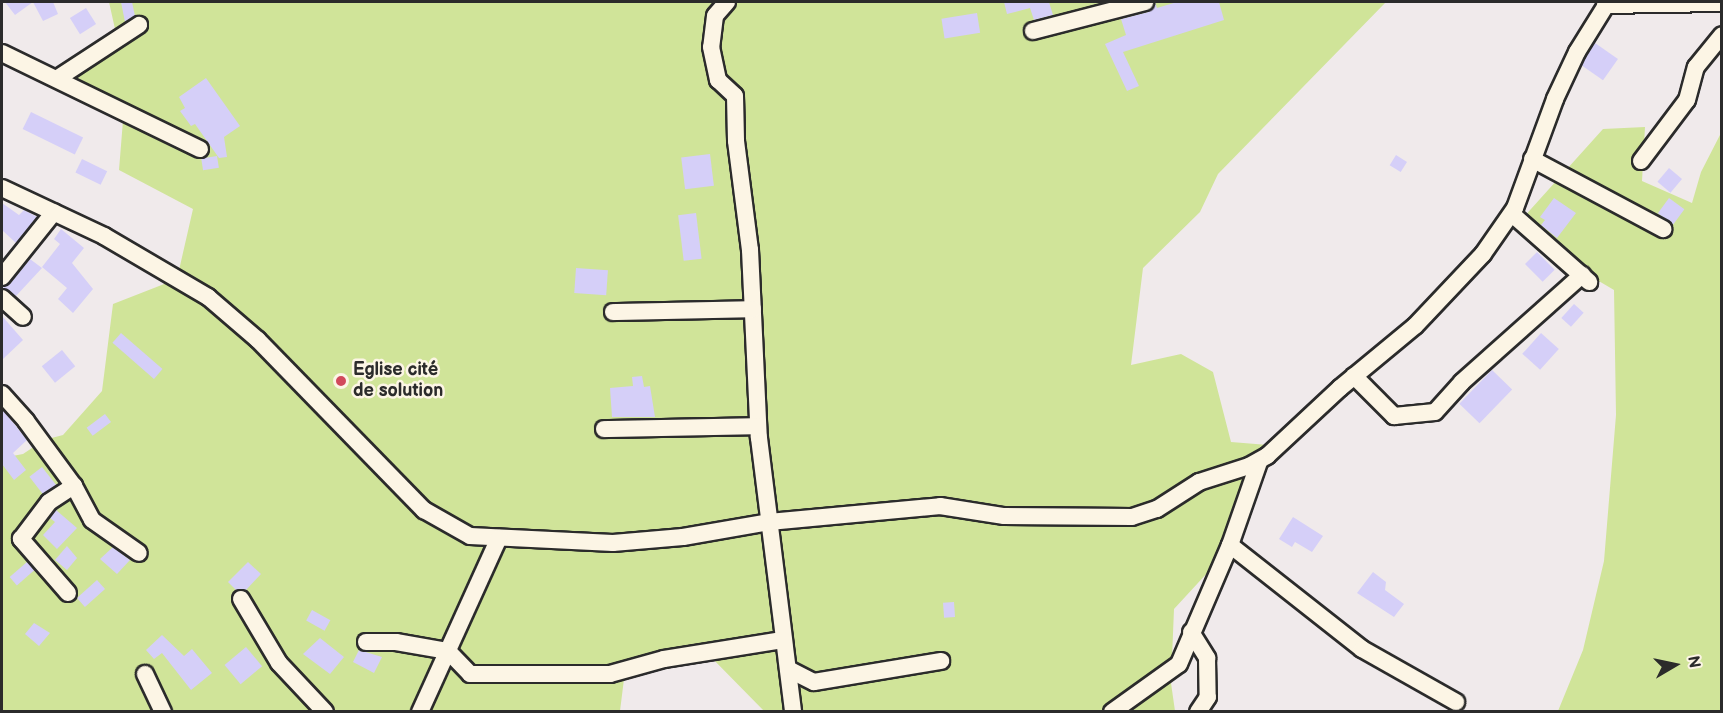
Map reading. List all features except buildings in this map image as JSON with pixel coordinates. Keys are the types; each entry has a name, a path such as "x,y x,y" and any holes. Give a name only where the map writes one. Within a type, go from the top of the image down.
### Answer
{"street":[{"path":"728,2 715,16 711,46 718,80 735,96 753,309 758,426 782,639 793,711"},
{"path":"1033,32 1145,2"},
{"path":"2,188 104,236 208,297 266,348 424,510 470,536 613,543 683,537 768,522 940,506 1004,516 1132,517 1157,509 1198,482 1259,462 1354,376 1415,326 1483,254 1512,214 1532,159 1577,52 1606,3 1722,3"},
{"path":"58,78 139,25"},
{"path":"1641,161 1687,100 1695,67 1722,35"},
{"path":"2,53 58,78 200,149"},
{"path":"1532,159 1663,229"},
{"path":"2,277 54,212"},
{"path":"1354,376 1394,416 1435,412 1462,382 1585,279 1512,214"},
{"path":"2,298 23,317"},
{"path":"613,312 753,309"},
{"path":"2,394 74,486 92,520 139,553"},
{"path":"604,429 758,426"},
{"path":"1112,711 1171,674 1184,654 1191,632 1230,545 1259,462"},
{"path":"68,593 21,539 49,502 74,486"},
{"path":"420,711 499,538"},
{"path":"1230,545 1362,649 1456,702"},
{"path":"241,599 279,663 325,711"},
{"path":"1191,632 1207,658 1208,697 1198,711"},
{"path":"366,642 396,642 448,651 470,674 610,674 664,659 782,639"},
{"path":"788,669 814,682 942,661"},
{"path":"145,674 163,711"}],"green space":[{"path":"109,2 1386,2 1218,174 1200,212 1143,268 1131,365 1181,354 1213,372 1231,442 1268,445 1247,509 1209,571 1174,609 1171,683 1175,711 764,711 707,653 625,671 620,711 2,712 2,458 23,454 44,440 63,435 102,391 113,304 177,279 193,209 119,170 124,108 64,83 119,47"},
{"path":"1645,127 1642,181 1692,203 1701,172 1721,133 1721,711 1558,711 1583,650 1604,561 1616,415 1614,290 1558,257 1522,219 1603,129"}],"place":[{"name":"Eglise cité de solution","path":"341,381"}]}
